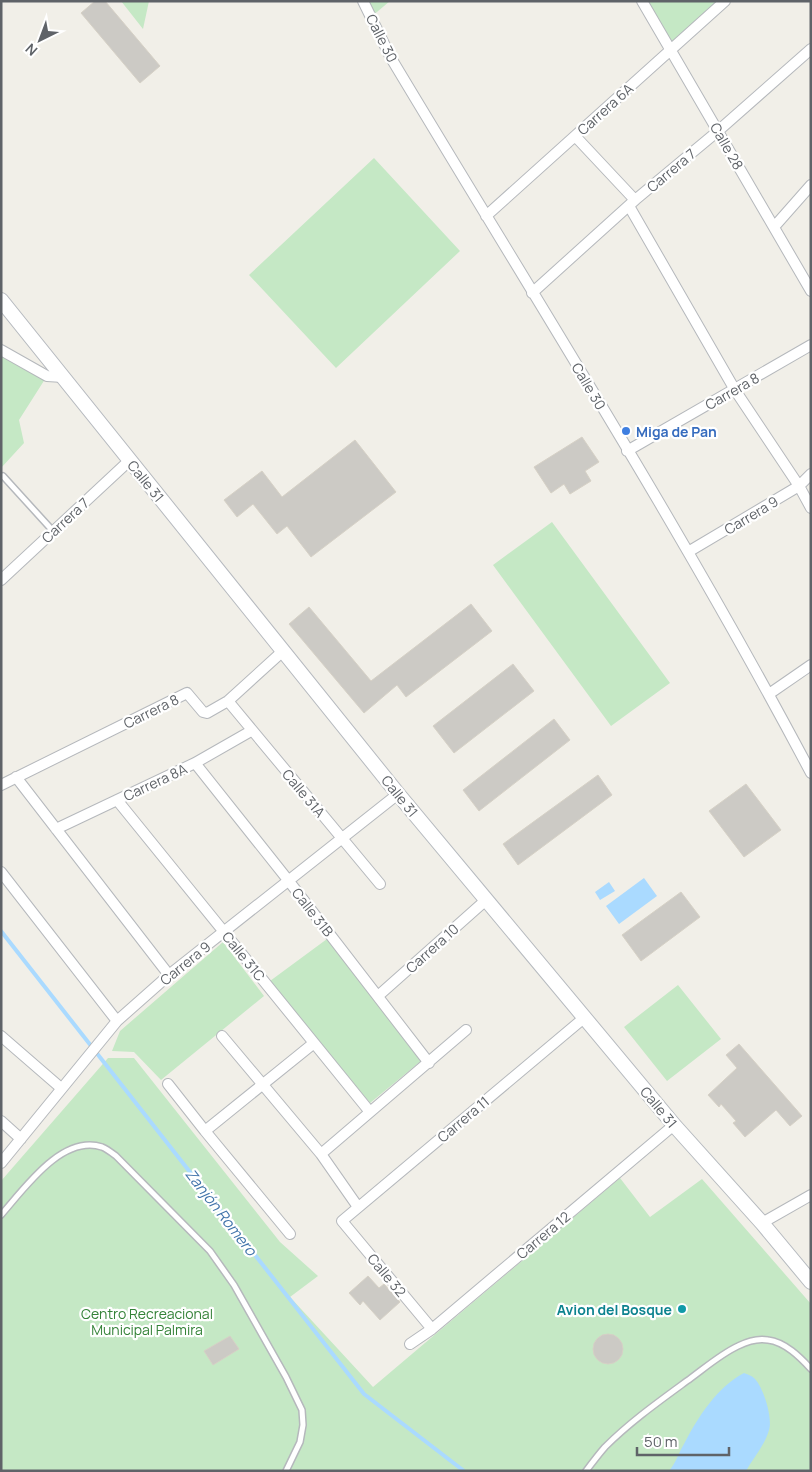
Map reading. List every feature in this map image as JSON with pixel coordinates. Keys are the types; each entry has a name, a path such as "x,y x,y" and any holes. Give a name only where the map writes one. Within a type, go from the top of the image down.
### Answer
{"main road":[{"name":"Calle 31","path":"1,300 398,794 674,1125 762,1223 811,1282"}],"street":[{"name":"Calle 30","path":"363,1 391,58 688,552 769,694 811,773"},
{"name":"Calle 28","path":"642,1 811,291"},
{"name":"Carrera 6A","path":"486,216 725,1"},
{"name":"Carrera 7","path":"532,293 632,203 718,131 811,49"},
{"path":"575,136 632,203 735,390 799,486 811,508"},
{"path":"774,227 811,185"},
{"name":"Carrera 8","path":"628,451 811,345"},
{"path":"1,350 47,376 63,377"},
{"name":"Carrera 7","path":"2,576 54,531 130,460"},
{"name":"Carrera 9","path":"688,552 799,486 811,474"},
{"name":"Carrera 8","path":"1,785 187,693 205,713 228,701 283,652"},
{"path":"769,694 811,665"},
{"name":"Calle 31A","path":"228,701 380,884"},
{"name":"Carrera 8A","path":"56,829 195,763 252,731"},
{"name":"Calle 31B","path":"195,763 429,1063"},
{"path":"16,777 169,974"},
{"name":"Carrera 9","path":"1,1163 117,1021 169,974 398,794"},
{"name":"Calle 31C","path":"117,800 370,1112"},
{"path":"1,872 117,1021"},
{"name":"Carrera 10","path":"378,996 486,900"},
{"name":"Carrera 11","path":"342,1221 584,1018"},
{"path":"321,1154 466,1030"},
{"path":"1,1036 61,1088"},
{"path":"222,1036 321,1154 358,1207"},
{"path":"204,1131 314,1043"},
{"path":"168,1084 204,1131 290,1234"},
{"path":"1,1121 21,1139"},
{"name":"Carrera 12","path":"410,1344 432,1328 674,1125"},
{"path":"762,1223 811,1195"},
{"name":"Calle 32","path":"342,1221 432,1328"}],"lane":[{"path":"3,476 54,531"},
{"path":"1,1214 38,1172 56,1157 70,1150 88,1146 103,1147 116,1156 210,1251 234,1284 286,1377 302,1410 303,1424 300,1442 286,1471"},
{"path":"586,1471 600,1452 622,1432 661,1400 738,1346 752,1341 768,1340 786,1347 800,1357 811,1369"}],"green space":[{"path":"121,1 149,1 143,29"},
{"path":"363,1 390,1 371,17"},
{"path":"642,1 725,1 671,48"},
{"path":"374,158 460,251 336,368 249,275"},
{"path":"1,350 47,376 19,420 24,443 1,468"},
{"path":"552,522 670,683 611,726 493,565"},
{"path":"327,939 421,1061 370,1103 270,981"},
{"path":"223,942 264,996 161,1080 134,1052 112,1051 120,1031"},
{"path":"678,985 721,1039 667,1081 624,1027"},
{"name":"Centro Recreacional Municipal Palmira","path":"108,1058 134,1058 280,1242 318,1276 290,1297 373,1387 620,1178 650,1217 702,1179 811,1304 811,1471 1,1471 1,1181"}],"water":[{"path":"644,878 657,896 619,924 606,906"},
{"path":"609,882 615,891 600,900 595,892"},
{"path":"744,1373 754,1378 761,1388 770,1418 769,1430 765,1441 746,1471 669,1471 695,1423 709,1404 725,1386"}],"building":[{"path":"95,1 105,1 160,66 140,83 81,13"},
{"path":"582,437 599,462 585,471 591,481 570,494 564,484 551,493 534,467"},
{"path":"355,440 396,492 311,557 287,526 277,534 253,504 237,517 224,500 262,471 282,497"},
{"path":"471,604 492,631 406,697 397,685 364,713 289,624 309,607 371,681"},
{"path":"513,664 534,691 454,753 433,726"},
{"path":"554,719 570,740 479,811 463,790"},
{"path":"598,775 612,795 518,865 503,844"},
{"path":"746,784 781,830 744,857 709,811"},
{"path":"681,892 700,917 641,961 622,935"},
{"path":"739,1044 802,1116 790,1126 776,1110 745,1137 733,1123 736,1121 721,1104 719,1107 708,1095 737,1068 726,1055"},
{"path":"368,1276 379,1288 384,1284 400,1302 380,1320 363,1301 360,1305 349,1293"},
{"path":"608,1334 619,1338 623,1349 619,1360 608,1364 597,1360 593,1349 597,1338"},
{"path":"230,1336 239,1349 213,1365 204,1351"}],"waterway":[{"name":"Zanjón Romero","path":"1,931 364,1394 464,1471"}],"place":[{"name":"Miga de Pan","path":"626,431"},
{"name":"Avion del Bosque","path":"682,1309"}]}
